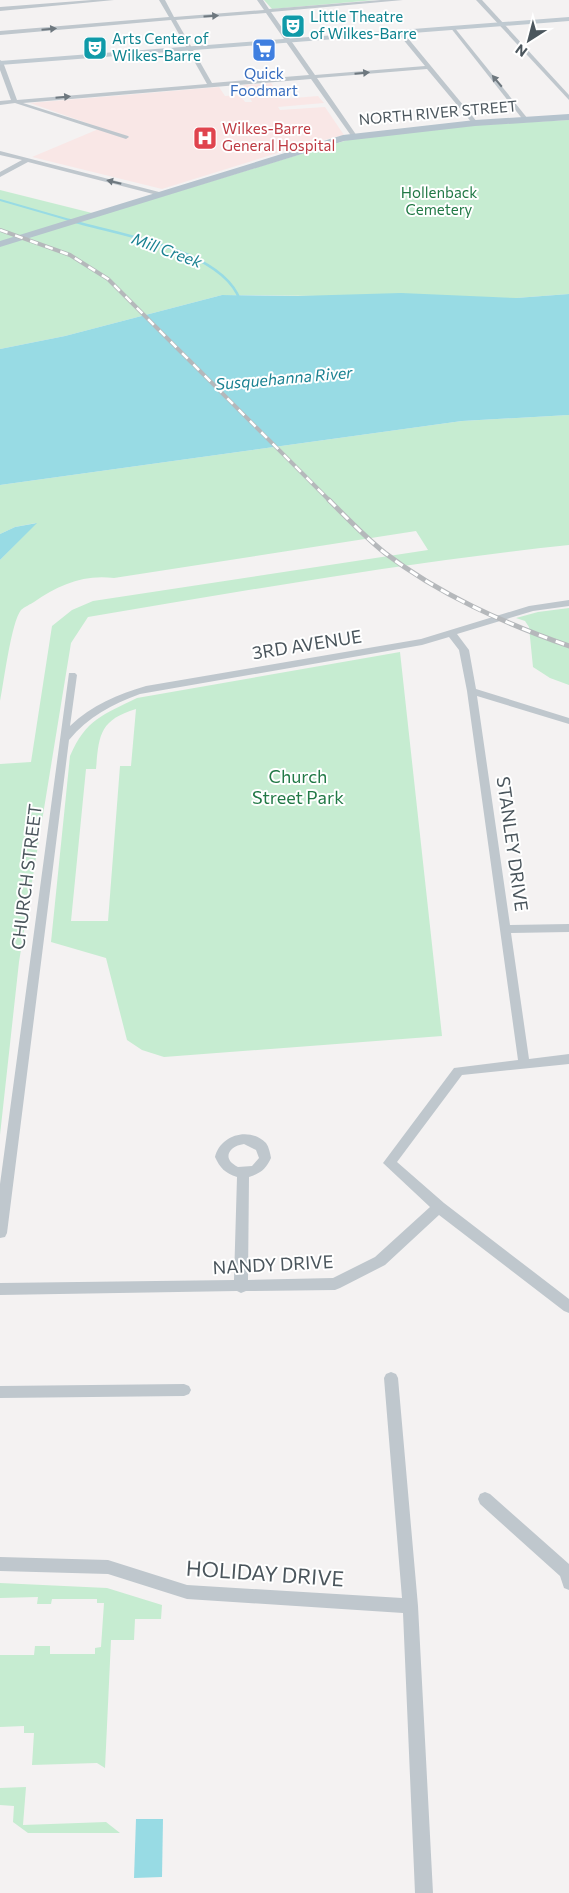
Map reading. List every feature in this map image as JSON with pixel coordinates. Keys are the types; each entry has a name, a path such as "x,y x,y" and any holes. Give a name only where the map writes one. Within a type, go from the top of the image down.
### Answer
{"main road":[{"path":"0,63 569,19"},
{"name":"NORTH RIVER STREET","path":"0,244 354,136 475,123 569,117"}],"street":[{"path":"0,9 111,0"},
{"path":"162,0 210,85"},
{"path":"260,0 354,136"},
{"path":"0,32 400,0"},
{"path":"479,0 569,98"},
{"path":"452,28 526,120"},
{"path":"400,32 475,123"},
{"path":"0,63 14,102"},
{"path":"0,103 429,67"},
{"path":"14,102 126,137"},
{"path":"0,153 161,194"},
{"path":"0,175 27,160"},
{"name":"3RD AVENUE","path":"62,742 78,723 97,710 121,697 149,688 394,647 452,634 532,608 569,603"},
{"name":"STANLEY DRIVE","path":"452,634 464,650 472,692 507,929 524,1063"},
{"name":"CHURCH STREET","path":"0,1233 72,675"},
{"path":"472,692 569,721"},
{"path":"507,929 569,928"},
{"path":"569,1059 458,1071 389,1163 439,1207 569,1307"},
{"path":"241,1287 243,1173"},
{"name":"NANDY DRIVE","path":"0,1289 241,1287 335,1284 380,1261 439,1207"},
{"path":"391,1378 410,1606 424,1893"},
{"path":"0,1392 184,1390"},
{"path":"485,1499 567,1572 569,1583"},
{"name":"HOLIDAY DRIVE","path":"0,1564 108,1567 187,1592 410,1606"}],"shaded area":[{"name":"Wilkes-Barre General Hospital","path":"271,83 282,99 318,96 324,103 278,107 280,110 325,107 344,135 300,146 162,189 32,157 101,128 30,103 219,87 225,96 240,95 245,102 252,102 243,85"}],"green space":[{"path":"264,0 375,0 272,9"},
{"name":"Hollenback Cemetery","path":"569,120 569,294 516,298 222,295 65,336 0,349 0,190 100,215 351,139 477,125"},
{"path":"569,415 569,545 388,568 88,617 71,643 19,962 0,1135 0,764 31,762 52,626 72,610 93,601 428,550 416,531 114,578 92,578 72,582 52,591 21,610 11,639 0,701 0,560 36,523 15,527 0,534 0,485 462,421"},
{"path":"569,608 569,685 550,678 533,667 529,627 525,621 516,618 538,612"},
{"name":"Church Street Park","path":"400,652 442,1036 164,1057 142,1050 127,1040 106,958 51,942 70,756 82,734 89,726 105,714 137,698","holes":["136,709 131,766 120,766 108,921 71,921 86,769 96,769 100,738 108,724 124,713"]},
{"path":"0,1583 107,1588 162,1605 161,1619 135,1619 134,1640 111,1640 105,1768 97,1763 32,1765 34,1733 24,1733 24,1726 0,1727 0,1655 34,1655 35,1646 50,1646 50,1654 95,1654 95,1648 101,1647 104,1603 97,1603 97,1599 52,1599 51,1604 37,1604 38,1597 0,1598"},
{"path":"26,1787 23,1825 106,1822 120,1833 28,1833 13,1822 14,1806 0,1805 0,1788"}],"water":[{"name":"Susquehanna River","path":"401,293 516,298 569,294 569,415 462,421 0,485 0,349 65,336 222,295 298,296"},
{"path":"37,523 0,560 0,534 15,527"},
{"path":"136,1819 163,1819 162,1877 134,1878"}],"waterway":[{"name":"Mill Creek","path":"0,200 73,221"},
{"name":"Mill Creek","path":"69,220 139,238 190,256 212,268 229,282 240,300"}],"railway":[{"path":"0,230 70,255 108,279 357,528 385,553 428,582 473,607 569,646"}],"place":[{"name":"Little Theatre of Wilkes-Barre","path":"293,26"},
{"name":"Arts Center of Wilkes-Barre","path":"95,48"},
{"name":"Quick Foodmart","path":"264,50"},
{"name":"Wilkes-Barre General Hospital","path":"205,138"}]}
